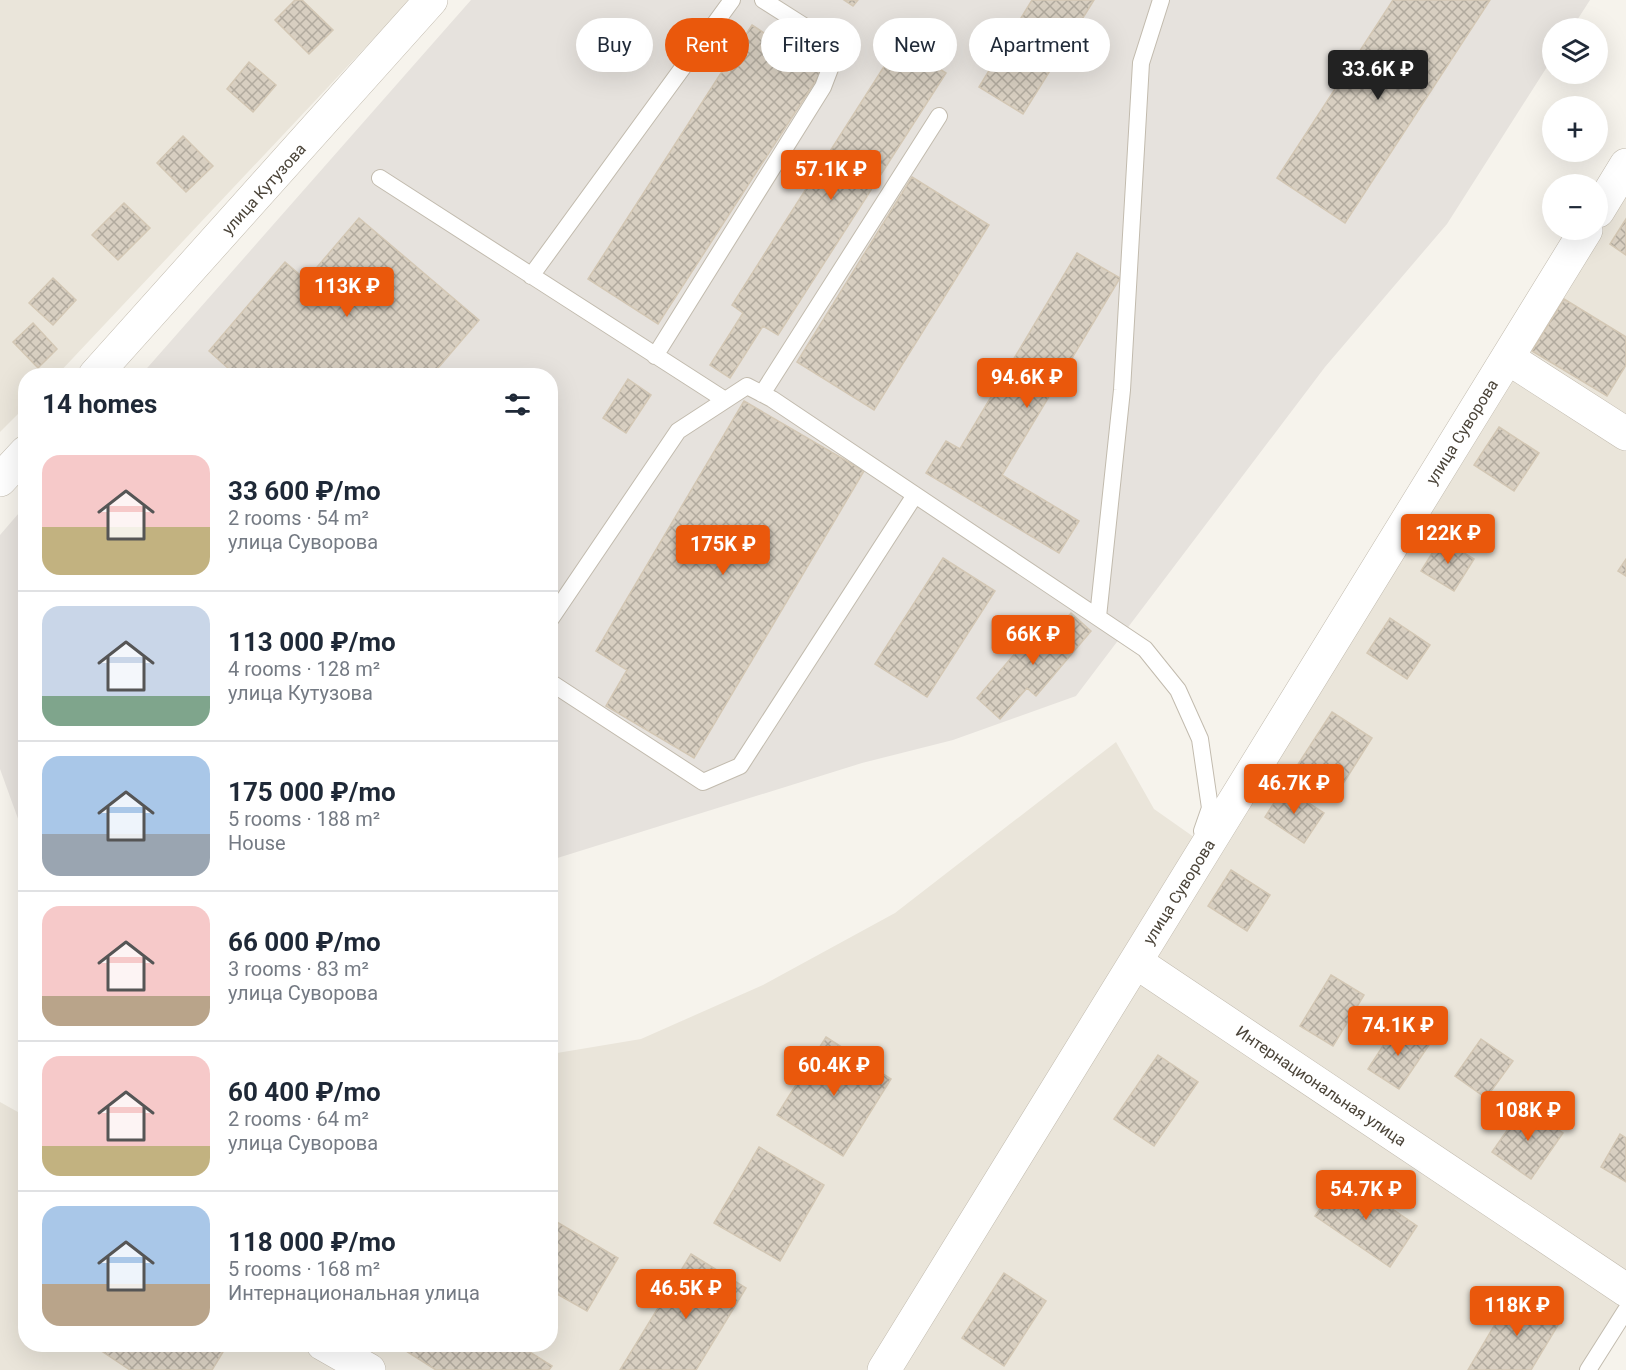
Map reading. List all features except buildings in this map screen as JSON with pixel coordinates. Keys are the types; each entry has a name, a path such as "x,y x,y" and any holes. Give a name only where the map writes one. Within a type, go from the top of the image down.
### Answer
{"street":[{"name":"улица Кутузова","path":"101,368 431,0"},
{"path":"1608,195 1626,165"},
{"name":"улица Суворова","path":"884,1370 1580,240"},
{"path":"1508,358 1626,434"},
{"path":"0,480 18,461"},
{"name":"Интернациональная улица","path":"1136,962 1626,1290"},
{"path":"337,1352 369,1370"}],"lane":[{"path":"531,276 732,0"},
{"path":"655,356 823,87 836,54 804,26 763,0"},
{"path":"1098,617 1122,390 1141,63 1161,0"},
{"path":"762,394 939,116"},
{"path":"380,178 724,400"},
{"path":"558,608 678,431 747,386 1145,649 1178,690 1200,739 1210,808 1184,884"},
{"path":"558,687 703,782 740,766 915,495"},
{"path":"1588,1370 1626,1310"}],"shaded area":[{"path":"0,0 410,0 64,368 18,368 18,414 0,432"},
{"path":"471,0 1590,0 1578,18 1542,18 1542,75 1447,224 1325,367 1076,696 953,740 862,763 558,858 558,368 147,368"},
{"path":"1626,171 1626,1301 1582,1370 0,1370 0,1102 18,1112 18,1352 558,1352 558,1053 641,1039 763,985 895,913 1116,742 1154,809 1218,854 1585,240 1608,240 1608,201"},
{"path":"18,514 18,819 0,769 0,535"}]}
